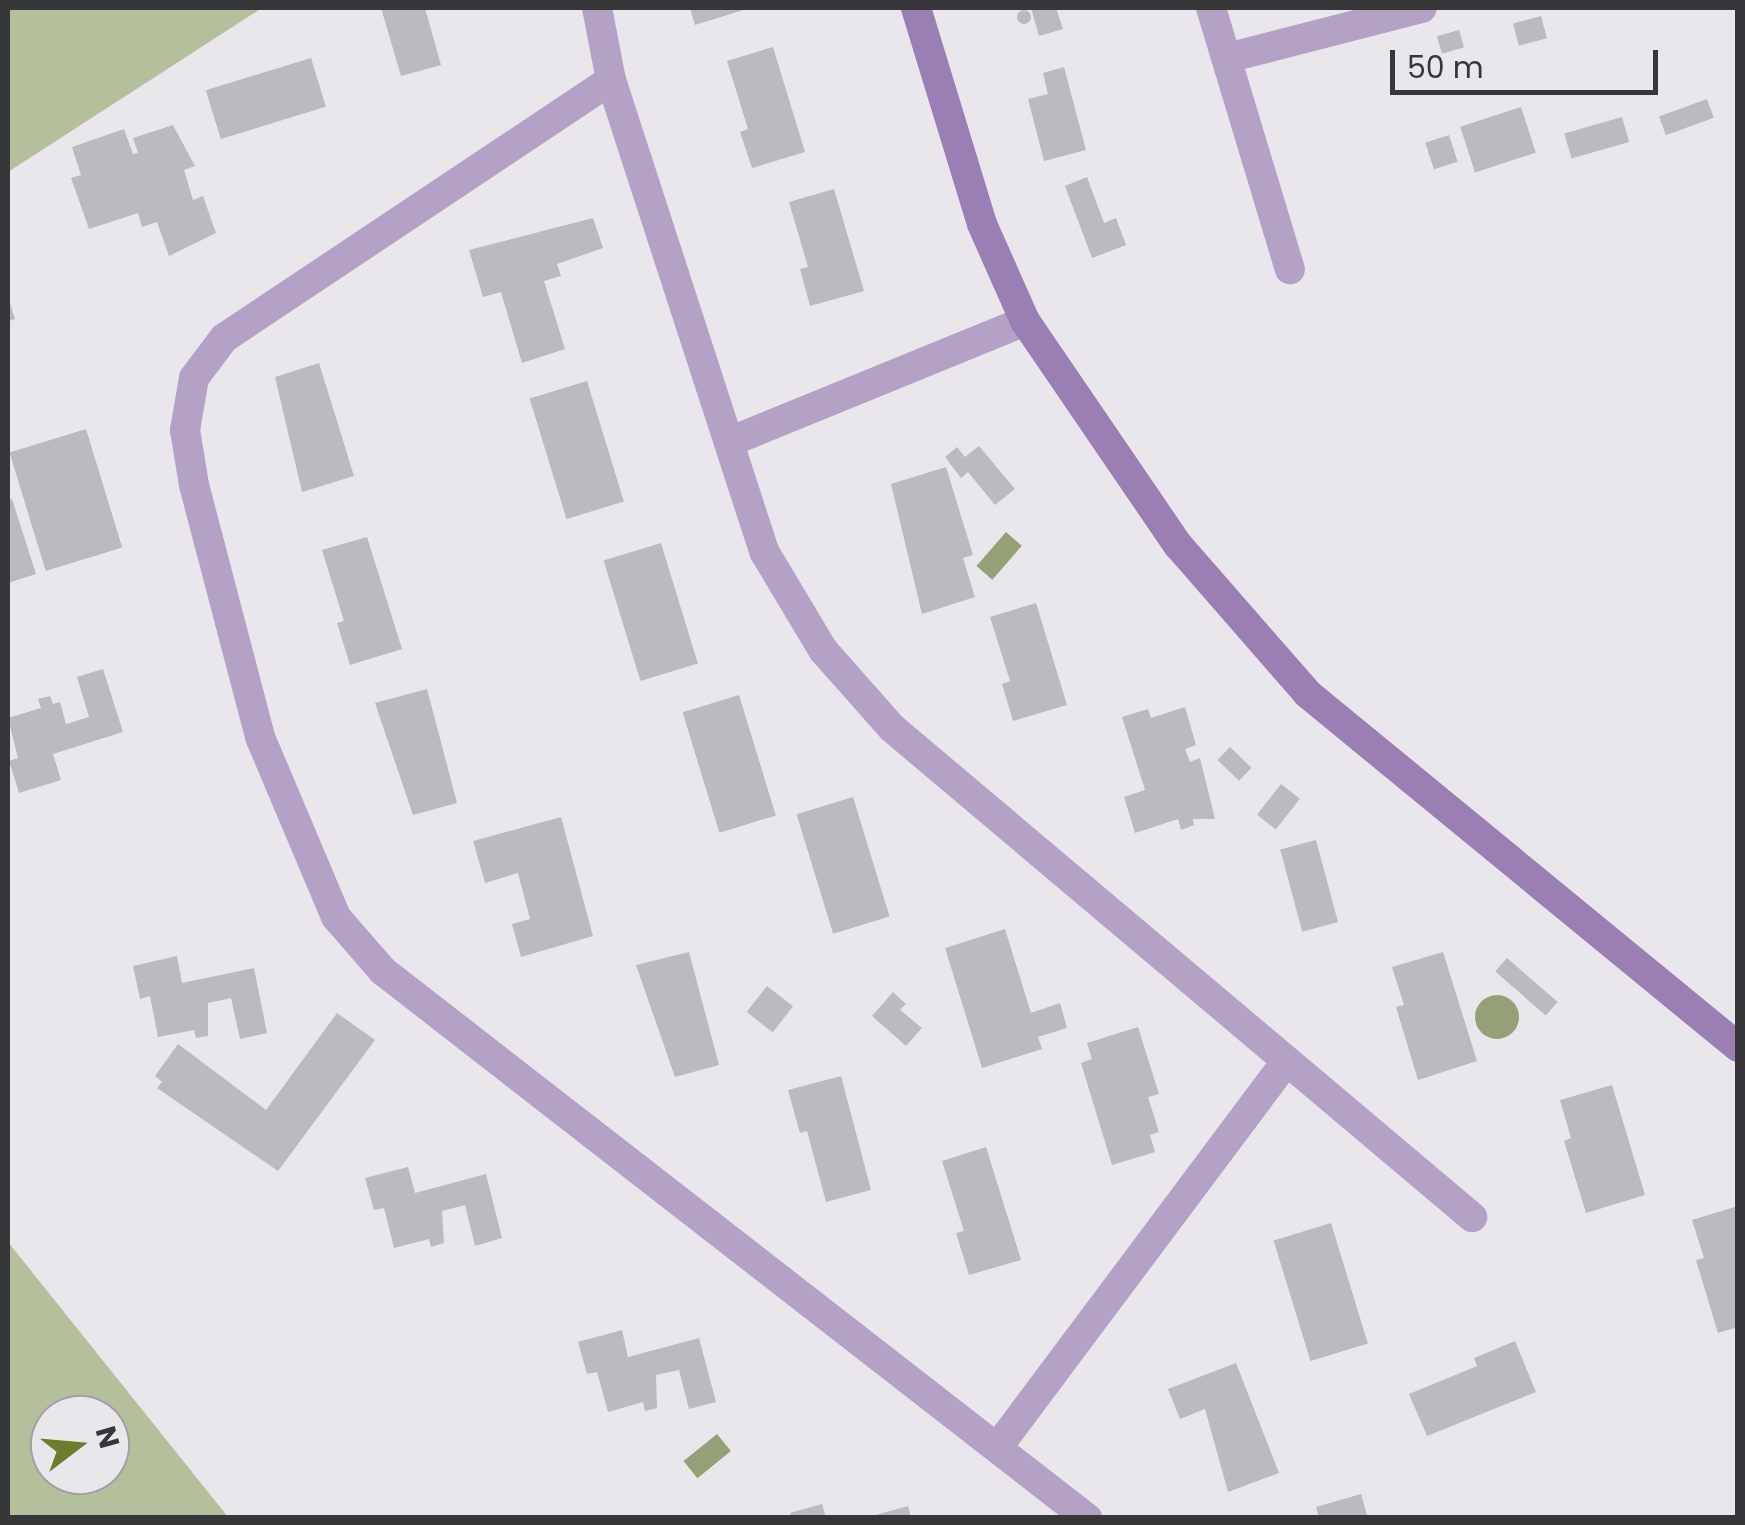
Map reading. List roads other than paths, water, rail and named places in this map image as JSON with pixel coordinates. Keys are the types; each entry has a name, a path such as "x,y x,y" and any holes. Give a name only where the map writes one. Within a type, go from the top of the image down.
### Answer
{"street":[{"path":"597,8 612,80 766,553 823,650 892,728 1472,1217"},
{"path":"916,8 982,224 1025,321 1178,545 1308,694 1738,1047"},
{"path":"1211,8 1290,269"},
{"path":"1227,58 1422,8"},
{"path":"612,80 224,338 194,378 185,430 194,485 260,737 336,917 383,971 1000,1444 1087,1518"},
{"path":"729,442 1025,321"},
{"path":"1000,1444 1286,1062"}]}
